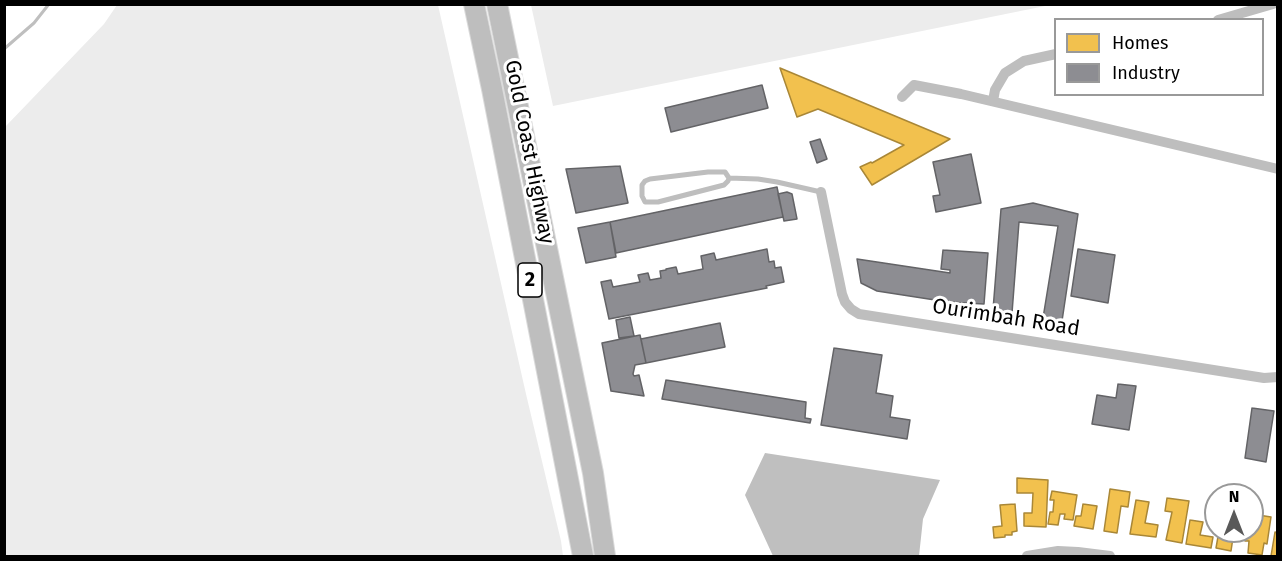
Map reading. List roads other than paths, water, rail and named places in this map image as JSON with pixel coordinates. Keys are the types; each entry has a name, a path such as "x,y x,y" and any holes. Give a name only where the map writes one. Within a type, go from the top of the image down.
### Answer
{"highway":[{"name":"Gold Coast Highway","path":"474,4 583,556"},
{"name":"Gold Coast Highway","path":"498,4 593,473 605,556"}],"street":[{"path":"1225,18 1273,4"},
{"path":"993,101 995,90 1005,73 1024,61 1054,54"},
{"path":"902,97 914,85 993,101 1278,169"},
{"name":"Ourimbah Road","path":"821,192 842,294 845,302 859,314 1264,378 1278,377"},
{"path":"1027,556 1058,551 1110,556"}],"lane":[{"path":"718,172 727,173 729,178 724,185 658,201 645,202 642,196 642,185 650,178 718,172"},
{"path":"729,178 758,179 821,192"}],"waterway":[{"path":"4,49 34,23 49,4"}]}
